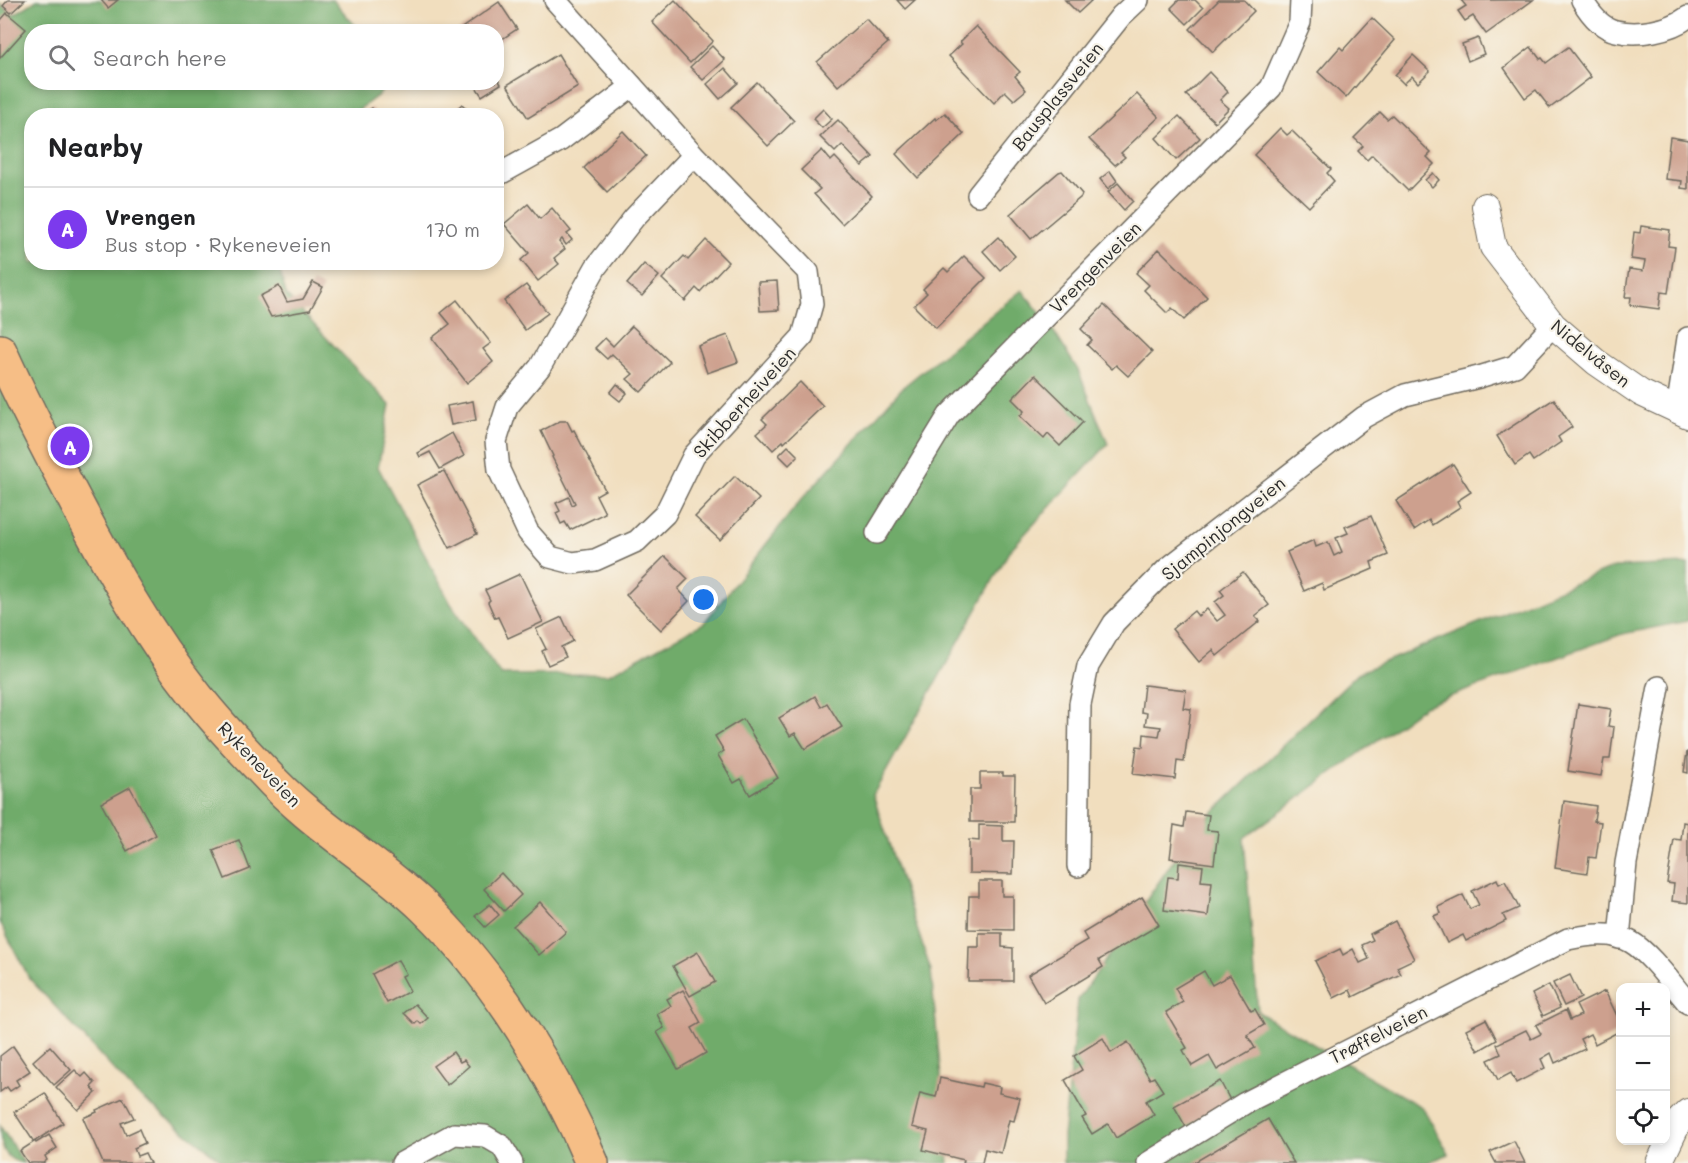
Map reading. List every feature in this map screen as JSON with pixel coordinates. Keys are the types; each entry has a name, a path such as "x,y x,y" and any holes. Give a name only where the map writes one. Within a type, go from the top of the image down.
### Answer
{"main road":[{"name":"Rykeneveien","path":"0,351 21,398 105,560 151,634 190,689 277,787 424,908 460,946 494,990 540,1058 580,1133 592,1163"}],"street":[{"name":"Skibberheiveien","path":"555,0 694,155 808,272 812,304 804,336 694,454 665,514 637,541 595,560 573,563 550,557 528,532 499,470 496,441 507,407 540,367 596,267 634,218 694,155"},
{"name":"Bausplassveien","path":"978,195 1121,16 1138,0"},
{"name":"Vrengenveien","path":"878,533 949,415 1270,88 1300,22 1301,0"},
{"path":"1582,0 1590,14 1614,31 1652,32 1688,17"},
{"path":"504,172 561,140 632,86"},
{"name":"Nidelvåsen","path":"1485,206 1493,247 1553,325 1596,362 1641,393 1682,412"},
{"name":"Sjampinjongveien","path":"1078,866 1080,704 1088,666 1114,623 1167,569 1364,417 1405,395 1515,366 1553,325"},
{"path":"1682,412 1688,338"},
{"path":"1619,938 1626,863 1659,687"},
{"name":"Trøffelveien","path":"1148,1163 1245,1103 1568,939 1593,934 1631,942 1645,954 1688,1004"},
{"path":"1659,1163 1685,1120"},
{"path":"402,1163 454,1134 485,1136 502,1146 512,1163"}],"green space":[{"path":"37,0 333,0 354,24 24,24 24,90 381,90 381,93 361,108 24,108 24,270 280,270 286,295 390,405 378,467 451,604 501,675 609,674 704,623 800,501 903,387 1022,290 1049,324 1078,370 1108,444 1010,550 873,795 931,971 949,1163 225,1163 134,1092 29,978 0,922 0,4 13,15"},
{"path":"1688,564 1688,621 1622,634 1424,706 1244,838 1258,1012 1423,1108 1449,1154 1426,1163 1063,1163 1063,1136 1078,1000 1193,832 1358,673 1614,567"},
{"path":"0,1126 24,1163 11,1159 4,1151"}],"building":[{"path":"8,0 25,0 11,13 3,6"},
{"path":"101,0 118,0 108,8"},
{"path":"675,0 713,41 690,63 652,22"},
{"path":"897,0 915,0 905,9"},
{"path":"1065,0 1092,0 1078,13"},
{"path":"1179,0 1195,0 1203,8 1187,24 1171,8"},
{"path":"1219,0 1244,0 1254,11 1213,52 1190,29"},
{"path":"1461,0 1533,0 1486,34 1473,16 1465,21 1458,11 1466,6"},
{"path":"499,2 517,29 504,38 504,24 467,24"},
{"path":"7,13 24,27 24,31 0,58 0,21"},
{"path":"1372,18 1395,40 1346,98 1318,72 1340,47 1343,50"},
{"path":"866,19 888,43 838,86 817,62"},
{"path":"976,26 1020,72 1015,76 1026,90 1014,100 1005,91 994,103 949,56"},
{"path":"1478,38 1484,54 1468,61 1462,44"},
{"path":"712,46 725,60 703,80 690,67"},
{"path":"1531,47 1546,63 1568,47 1591,77 1550,108 1536,90 1525,98 1504,68"},
{"path":"558,54 578,87 528,118 507,85"},
{"path":"1413,55 1430,71 1418,83 1412,76 1404,84 1395,75"},
{"path":"725,68 738,83 720,99 707,84"},
{"path":"1209,72 1228,92 1220,100 1229,108 1215,122 1186,95"},
{"path":"757,82 794,121 768,146 731,107"},
{"path":"478,90 492,90 482,96"},
{"path":"1137,94 1159,117 1121,153 1125,157 1115,165 1089,139"},
{"path":"823,109 832,119 822,128 813,119"},
{"path":"1380,112 1387,119 1392,115 1431,153 1427,157 1434,164 1408,191 1372,155 1367,160 1358,151 1363,146 1354,138"},
{"path":"945,113 964,134 918,178 896,154 935,118 936,120"},
{"path":"1179,116 1200,138 1176,160 1156,138"},
{"path":"838,120 873,157 862,166 842,145 835,152 820,137"},
{"path":"1280,128 1287,135 1292,131 1331,169 1327,173 1334,181 1309,207 1254,155"},
{"path":"623,131 646,156 607,192 584,168"},
{"path":"1670,137 1688,140 1688,189 1681,188 1682,181 1665,179"},
{"path":"822,150 831,161 835,157 872,196 842,224 814,194 820,189 801,170"},
{"path":"1062,171 1082,194 1081,197 1031,239 1010,214"},
{"path":"1110,171 1117,181 1108,189 1100,179"},
{"path":"1433,173 1439,180 1432,187 1425,180"},
{"path":"1118,183 1133,201 1124,210 1108,192"},
{"path":"528,204 540,219 552,208 571,231 567,234 572,240 566,245 562,239 559,242 565,249 554,258 559,264 538,281 521,260 529,253 504,224"},
{"path":"1641,226 1670,230 1668,246 1675,247 1668,293 1661,292 1659,309 1630,305 1631,297 1625,297 1629,269 1643,271 1645,261 1631,259 1634,232 1640,233"},
{"path":"998,237 1015,256 1000,270 983,251"},
{"path":"706,240 728,262 700,292 696,288 685,301 662,279 684,256 688,260"},
{"path":"1159,249 1207,297 1184,320 1172,308 1167,313 1144,290 1149,285 1136,273"},
{"path":"964,256 986,278 936,328 914,306 927,293 923,289 944,268 948,272"},
{"path":"644,264 659,276 642,296 627,284"},
{"path":"777,281 779,310 760,311 758,282"},
{"path":"313,282 323,287 310,310 271,317 260,296 279,286 287,302 303,299"},
{"path":"526,285 548,313 525,330 504,301"},
{"path":"457,300 491,343 483,349 493,362 467,383 432,338 450,324 441,313"},
{"path":"1104,305 1152,352 1128,376 1116,365 1112,369 1087,345 1092,340 1081,329"},
{"path":"632,326 670,362 641,392 627,379 633,374 612,354 607,359 595,348 605,338 613,346"},
{"path":"728,335 738,362 707,373 698,346"},
{"path":"1035,375 1083,422 1060,446 1048,434 1044,439 1020,416 1024,411 1012,399"},
{"path":"800,382 823,406 784,443 783,441 773,450 757,433 767,424 762,419"},
{"path":"617,384 627,393 620,401 610,393"},
{"path":"1554,399 1572,427 1558,437 1561,442 1533,461 1529,455 1515,465 1497,436"},
{"path":"473,401 476,420 451,425 447,406"},
{"path":"560,421 567,421 572,431 574,430 605,490 596,495 605,513 570,530 565,522 561,524 556,513 560,511 556,503 569,497 572,505 575,503 541,431"},
{"path":"452,433 464,456 440,469 430,452 420,457 418,453"},
{"path":"788,446 798,456 789,465 779,455"},
{"path":"1453,464 1471,492 1457,501 1460,507 1432,525 1429,520 1414,530 1396,501"},
{"path":"444,471 477,534 450,548 417,485"},
{"path":"735,476 759,499 720,540 695,517"},
{"path":"1371,516 1388,555 1371,562 1373,569 1324,590 1322,583 1304,591 1287,552 1314,540 1316,547 1328,542 1334,556 1342,552 1336,538 1348,533 1345,527"},
{"path":"665,556 688,579 678,589 689,601 661,630 626,595"},
{"path":"1243,572 1269,605 1255,616 1260,621 1217,656 1213,650 1199,662 1172,629 1194,611 1198,616 1207,609 1217,621 1225,615 1215,602 1224,595 1220,590"},
{"path":"520,574 543,622 508,638 498,617 495,618 485,590"},
{"path":"562,617 573,641 561,647 566,657 548,665 542,651 546,649 536,629"},
{"path":"1144,685 1186,690 1183,708 1191,709 1184,762 1177,761 1175,779 1133,774 1137,746 1143,747 1144,734 1159,736 1161,727 1145,725 1147,713 1141,712"},
{"path":"815,696 821,707 827,703 842,727 805,749 795,733 790,736 779,718"},
{"path":"1578,704 1611,709 1608,726 1614,727 1610,759 1604,759 1601,776 1568,771"},
{"path":"743,719 778,778 750,795 741,779 734,783 718,755 724,751 715,736"},
{"path":"1688,752 1688,773 1684,772"},
{"path":"980,773 1003,773 1003,776 1015,776 1014,822 970,822 970,789 980,789"},
{"path":"130,787 156,835 127,851 101,803"},
{"path":"1564,801 1596,806 1594,821 1601,822 1596,858 1589,857 1587,873 1555,868"},
{"path":"1186,812 1209,815 1207,830 1218,831 1214,864 1170,858 1174,825 1184,827"},
{"path":"1683,822 1688,823 1688,903 1672,901 1674,884 1667,883 1674,839 1681,840"},
{"path":"979,825 1003,826 1003,841 1014,841 1013,874 969,873 969,840 979,841"},
{"path":"239,840 250,869 225,879 213,850"},
{"path":"1179,863 1203,866 1201,881 1212,882 1208,916 1164,910 1168,877 1178,878"},
{"path":"501,873 521,895 504,911 484,889"},
{"path":"1497,879 1499,884 1505,881 1519,908 1503,915 1506,921 1466,941 1463,935 1447,943 1434,916 1441,913 1438,907 1463,895 1470,909 1479,905 1472,891"},
{"path":"979,881 1002,881 1002,896 1013,896 1013,930 968,929 969,896 979,896"},
{"path":"1142,897 1159,925 1099,960 1103,967 1044,1003 1028,975 1087,940 1083,933"},
{"path":"540,902 566,932 539,955 513,926"},
{"path":"490,904 499,915 485,927 475,916"},
{"path":"1395,921 1414,959 1397,967 1401,974 1353,997 1350,990 1334,998 1315,961 1340,949 1343,955 1353,949 1360,963 1369,959 1362,945 1373,940 1370,934"},
{"path":"979,933 1002,933 1002,947 1013,948 1013,981 968,981 969,947 979,947"},
{"path":"698,952 715,982 690,996 673,966"},
{"path":"398,960 406,974 402,976 410,991 387,1003 372,974"},
{"path":"1204,971 1212,985 1230,975 1251,1011 1255,1009 1264,1025 1247,1035 1255,1048 1217,1070 1209,1056 1192,1066 1183,1050 1187,1048 1166,1012 1183,1002 1175,988"},
{"path":"1570,975 1581,998 1564,1006 1553,983"},
{"path":"1549,985 1560,1008 1543,1016 1532,994"},
{"path":"683,990 701,1023 692,1028 706,1053 678,1069 657,1032 664,1028 657,1014 671,1006 667,999"},
{"path":"1605,991 1616,1014 1616,1033 1595,1044 1590,1034 1580,1039 1585,1049 1555,1063 1551,1053 1541,1059 1545,1068 1516,1083 1511,1073 1498,1080 1488,1060 1501,1054 1497,1044 1526,1030 1531,1039 1541,1034 1536,1025 1566,1010 1570,1020 1581,1015 1576,1005"},
{"path":"415,1004 428,1018 421,1024 418,1021 415,1024 404,1013"},
{"path":"1486,1019 1497,1040 1478,1051 1466,1029"},
{"path":"1103,1038 1111,1053 1128,1042 1150,1079 1154,1077 1163,1091 1146,1101 1154,1115 1116,1138 1108,1124 1092,1134 1082,1118 1086,1116 1065,1080 1082,1070 1074,1056"},
{"path":"13,1046 30,1071 16,1080 19,1085 10,1091 7,1087 0,1092 0,1056"},
{"path":"50,1046 71,1070 54,1085 33,1061"},
{"path":"453,1052 460,1062 464,1060 469,1066 447,1085 433,1066"},
{"path":"75,1070 82,1077 86,1073 95,1083 91,1087 96,1093 78,1110 56,1087"},
{"path":"940,1078 981,1087 982,1083 1000,1087 999,1093 1020,1098 1014,1121 1009,1120 1001,1153 985,1149 982,1163 963,1163 964,1160 923,1150 928,1131 912,1127 920,1093 936,1097"},
{"path":"1220,1081 1231,1102 1186,1127 1174,1106"},
{"path":"45,1093 63,1123 35,1141 36,1143 49,1135 57,1148 45,1156 47,1160 43,1163 28,1163 20,1151 34,1142 14,1112"},
{"path":"123,1098 134,1118 121,1123 126,1135 139,1129 145,1143 134,1148 137,1156 145,1153 150,1163 103,1163 83,1118"},
{"path":"1268,1119 1294,1163 1193,1163"},
{"path":"1514,1141 1525,1163 1496,1163 1490,1152"}],"place":[{"name":"Vrengen","path":"70,446"}]}
